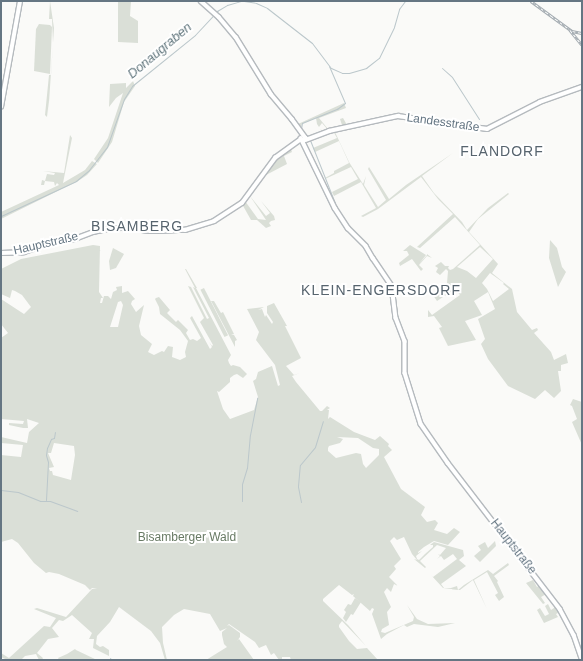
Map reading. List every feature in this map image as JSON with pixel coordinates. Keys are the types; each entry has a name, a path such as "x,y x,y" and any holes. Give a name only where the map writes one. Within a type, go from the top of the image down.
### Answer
{"main road":[{"path":"1,107 20,1"},
{"name":"Hauptstraße","path":"201,1 215,13 239,40 271,95 292,119 300,131 335,208 348,228 366,246 372,258 386,276 392,288 396,318 405,341 405,373 417,415 423,428 554,600 573,632 581,657"},
{"name":"Landesstraße","path":"304,139 329,131 393,117 420,119 487,129 546,99 582,87"},
{"name":"Hauptstraße","path":"1,253 24,252 58,241 75,239 99,230 123,228 139,230 186,230 219,219 244,202 274,158 295,143 304,139"}],"green space":[{"path":"50,1 54,28 53,43 52,19 49,19"},
{"path":"118,1 131,1 130,16 138,21 138,43 118,42"},
{"path":"39,24 50,25 52,27 50,74 34,71 36,29"},
{"path":"49,75 51,75 47,117 45,115"},
{"path":"133,81 135,86 124,102 112,142 98,163 94,159 108,138 123,93 116,98 109,107 110,84 126,83 126,88"},
{"path":"344,103 346,108 319,118 328,129 342,125 340,119 343,118 347,125 323,132 320,129 323,131 328,130 322,123 319,127 316,118 302,124 301,129 298,124"},
{"path":"333,131 335,132 349,162 363,184 366,176 364,185 378,207 386,200 368,169 369,167 389,199 406,185 453,153 422,176 434,193 462,222 467,230 488,208 508,193 509,194 478,219 469,232 498,264 492,273 512,289 517,312 532,330 537,328 538,330 534,333 551,352 554,360 566,354 568,363 561,365 561,371 558,371 561,391 554,398 545,390 535,399 508,386 488,359 481,344 485,339 478,319 495,309 488,292 474,301 482,315 465,321 476,340 448,346 439,328 442,327 434,316 428,317 428,310 432,315 460,295 455,289 437,301 431,292 434,295 447,283 448,271 446,269 440,275 436,272 438,268 435,266 441,262 445,266 449,266 448,268 450,270 453,269 480,245 455,217 420,248 417,247 453,214 438,199 421,177 378,209 363,217 361,216 376,208 361,182 334,196 332,192 358,179 351,167 325,179 334,173 334,171 349,163 339,141 315,152 313,148 337,138","holes":["480,247 493,259 476,278 467,271 457,267","490,273 504,283 503,284 509,289 493,301 482,283"]},
{"path":"70,135 72,138 63,183 85,170 92,161 97,164 87,175 78,181 1,219 1,212 59,185 57,183 55,186 54,182 45,181 47,174 54,175 55,173 43,171 64,173"},
{"path":"290,147 292,152 284,156 287,164 266,175 259,181 270,164"},
{"path":"42,180 45,181 44,185 41,185"},
{"path":"250,196 266,216 270,213 261,201 274,216 275,220 269,223 271,226 266,228 257,220 251,220 242,204 245,201 258,219 266,220"},
{"path":"550,240 557,248 562,267 566,272 558,287 549,258"},
{"name":"Bisamberger Wald","path":"93,245 100,246 99,292 103,298 101,298 100,303 102,303 104,296 108,296 111,299 113,292 117,290 116,287 122,286 122,293 128,291 135,299 131,304 136,312 144,305 139,326 141,335 152,344 148,352 154,355 162,351 164,352 168,346 173,347 172,357 180,360 186,357 185,352 188,341 180,330 160,314 159,307 155,299 156,298 159,297 170,310 167,313 176,322 178,320 188,330 186,333 190,340 193,339 197,341 201,338 190,318 192,316 210,349 212,347 209,342 212,346 213,345 200,322 204,318 188,286 191,287 207,319 209,318 193,287 195,288 186,269 231,355 228,360 229,363 231,366 233,365 240,367 247,374 243,378 237,374 234,375 230,378 230,382 219,392 217,391 223,409 230,419 254,410 258,397 253,381 256,379 258,372 272,366 278,386 280,385 275,365 256,340 259,332 247,309 264,307 258,310 262,309 265,317 266,315 272,324 273,322 267,313 267,306 274,303 287,326 285,326 301,358 286,366 294,375 300,373 292,376 296,382 320,411 327,406 330,408 327,410 329,410 328,419 330,417 354,432 375,440 380,436 389,444 388,446 392,450 384,457 401,489 425,507 421,515 427,522 435,520 438,523 434,530 447,534 454,528 460,532 448,545 434,541 418,552 422,551 416,556 419,560 433,547 433,545 430,545 434,542 463,550 464,556 459,560 466,566 441,584 444,588 457,586 458,590 443,588 431,575 433,577 457,559 453,554 444,560 441,556 437,559 440,556 438,554 440,555 446,548 437,545 420,561 426,567 425,568 414,559 417,560 412,554 404,537 397,540 394,537 390,541 401,559 394,566 396,569 389,577 398,586 394,584 391,592 387,588 384,592 391,607 387,612 389,625 382,629 381,632 385,633 413,621 414,617 407,605 417,619 428,624 455,623 438,627 414,624 407,627 404,625 381,639 372,614 374,609 372,608 370,611 353,596 354,594 352,595 339,585 323,599 323,601 348,625 366,646 342,621 339,627 349,641 357,649 367,648 378,660 291,660 290,657 282,657 282,660 279,660 274,653 271,655 266,645 259,648 255,642 229,624 227,626 229,625 240,633 240,637 237,641 239,639 254,660 206,660 227,647 224,644 222,632 227,628 220,631 210,614 184,609 174,615 162,627 163,643 167,660 165,660 160,643 151,631 119,607 110,622 97,636 96,644 109,650 109,656 93,648 94,639 89,639 92,633 72,615 63,621 59,620 52,628 59,637 48,639 37,653 43,658 42,660 39,660 36,654 25,656 21,660 7,660 1,657 1,653 9,658 44,626 50,627 56,618 34,609 37,608 66,617 92,589 97,589 92,588 90,590 85,585 59,574 49,572 46,573 34,563 18,543 12,539 1,542 1,455 21,457 23,445 1,443 1,437 27,443 29,432 39,423 27,419 28,428 23,428 9,425 9,423 23,424 24,421 1,419 1,338 8,333 1,324 1,299 24,314 31,307 22,295 15,291 12,290 10,298 1,294 1,269 21,259","holes":["121,301 123,305 118,327 110,327 118,302","337,437 358,438 373,448 379,449 379,455 366,468 363,464 361,454 356,453 336,458 328,451 328,448 329,446 340,443 343,439","54,443 74,446 75,455 71,480 53,475 52,471 50,471 49,468 54,467 48,453 51,453"]},
{"path":"410,245 426,255 419,264 427,254 432,258 427,256 419,265 423,269 421,271 412,259 400,266 399,263 409,255 407,251 403,251"},
{"path":"113,248 124,254 116,268 110,270 109,261"},
{"path":"204,288 228,335 224,337 200,290"},
{"path":"211,301 214,301 221,313 223,312 234,334 231,335 234,335 237,340 235,341 235,347"},
{"path":"573,399 582,402 582,445 572,422 577,419 572,406 570,405"},
{"path":"495,541 496,546 480,562 474,556 481,550 478,546 485,542 488,548"},
{"path":"508,563 509,565 494,576 498,581 497,582 504,597 499,601 495,595 498,593 487,572 474,580 487,609 473,580 458,590 464,585 488,570 493,574"},
{"path":"533,580 537,587 541,584 548,593 541,597 545,603 543,604 526,583"},
{"path":"355,598 361,602 353,615 351,614 346,622 343,618 346,612 344,610 348,604 351,605"},
{"path":"548,604 551,610 557,606 556,610 560,612 556,614 558,617 544,623 537,610 540,608 545,616 549,614 545,606"},
{"path":"75,649 97,660 59,660 58,658"}],"waterway":[{"name":"Donaugraben","path":"1,216 76,181 89,170 107,147 124,99 132,86 195,35 217,11 227,5 241,1"},
{"name":"Donaugraben","path":"244,1 256,3 267,8 312,43 331,68 342,73 349,73 366,68 379,58 394,27 399,9 405,1"},
{"path":"301,129 302,123 337,109 345,103 329,66"},
{"path":"442,68 452,77 479,119"},
{"path":"310,140 335,203"},
{"path":"242,501 242,484 247,468 250,435 257,398"},
{"path":"301,502 298,486 300,465 315,447 323,421"},
{"path":"46,500 48,462 46,455 47,448 51,439 54,438 55,432"},
{"path":"1,490 18,492 40,501 50,501 77,511"}],"railway":[{"path":"531,1 572,31 582,33"},
{"path":"570,30 582,45"}],"district":[{"name":"FLANDORF","path":"502,151"},
{"name":"BISAMBERG","path":"137,226"},
{"name":"KLEIN-ENGERSDORF","path":"381,290"}]}
